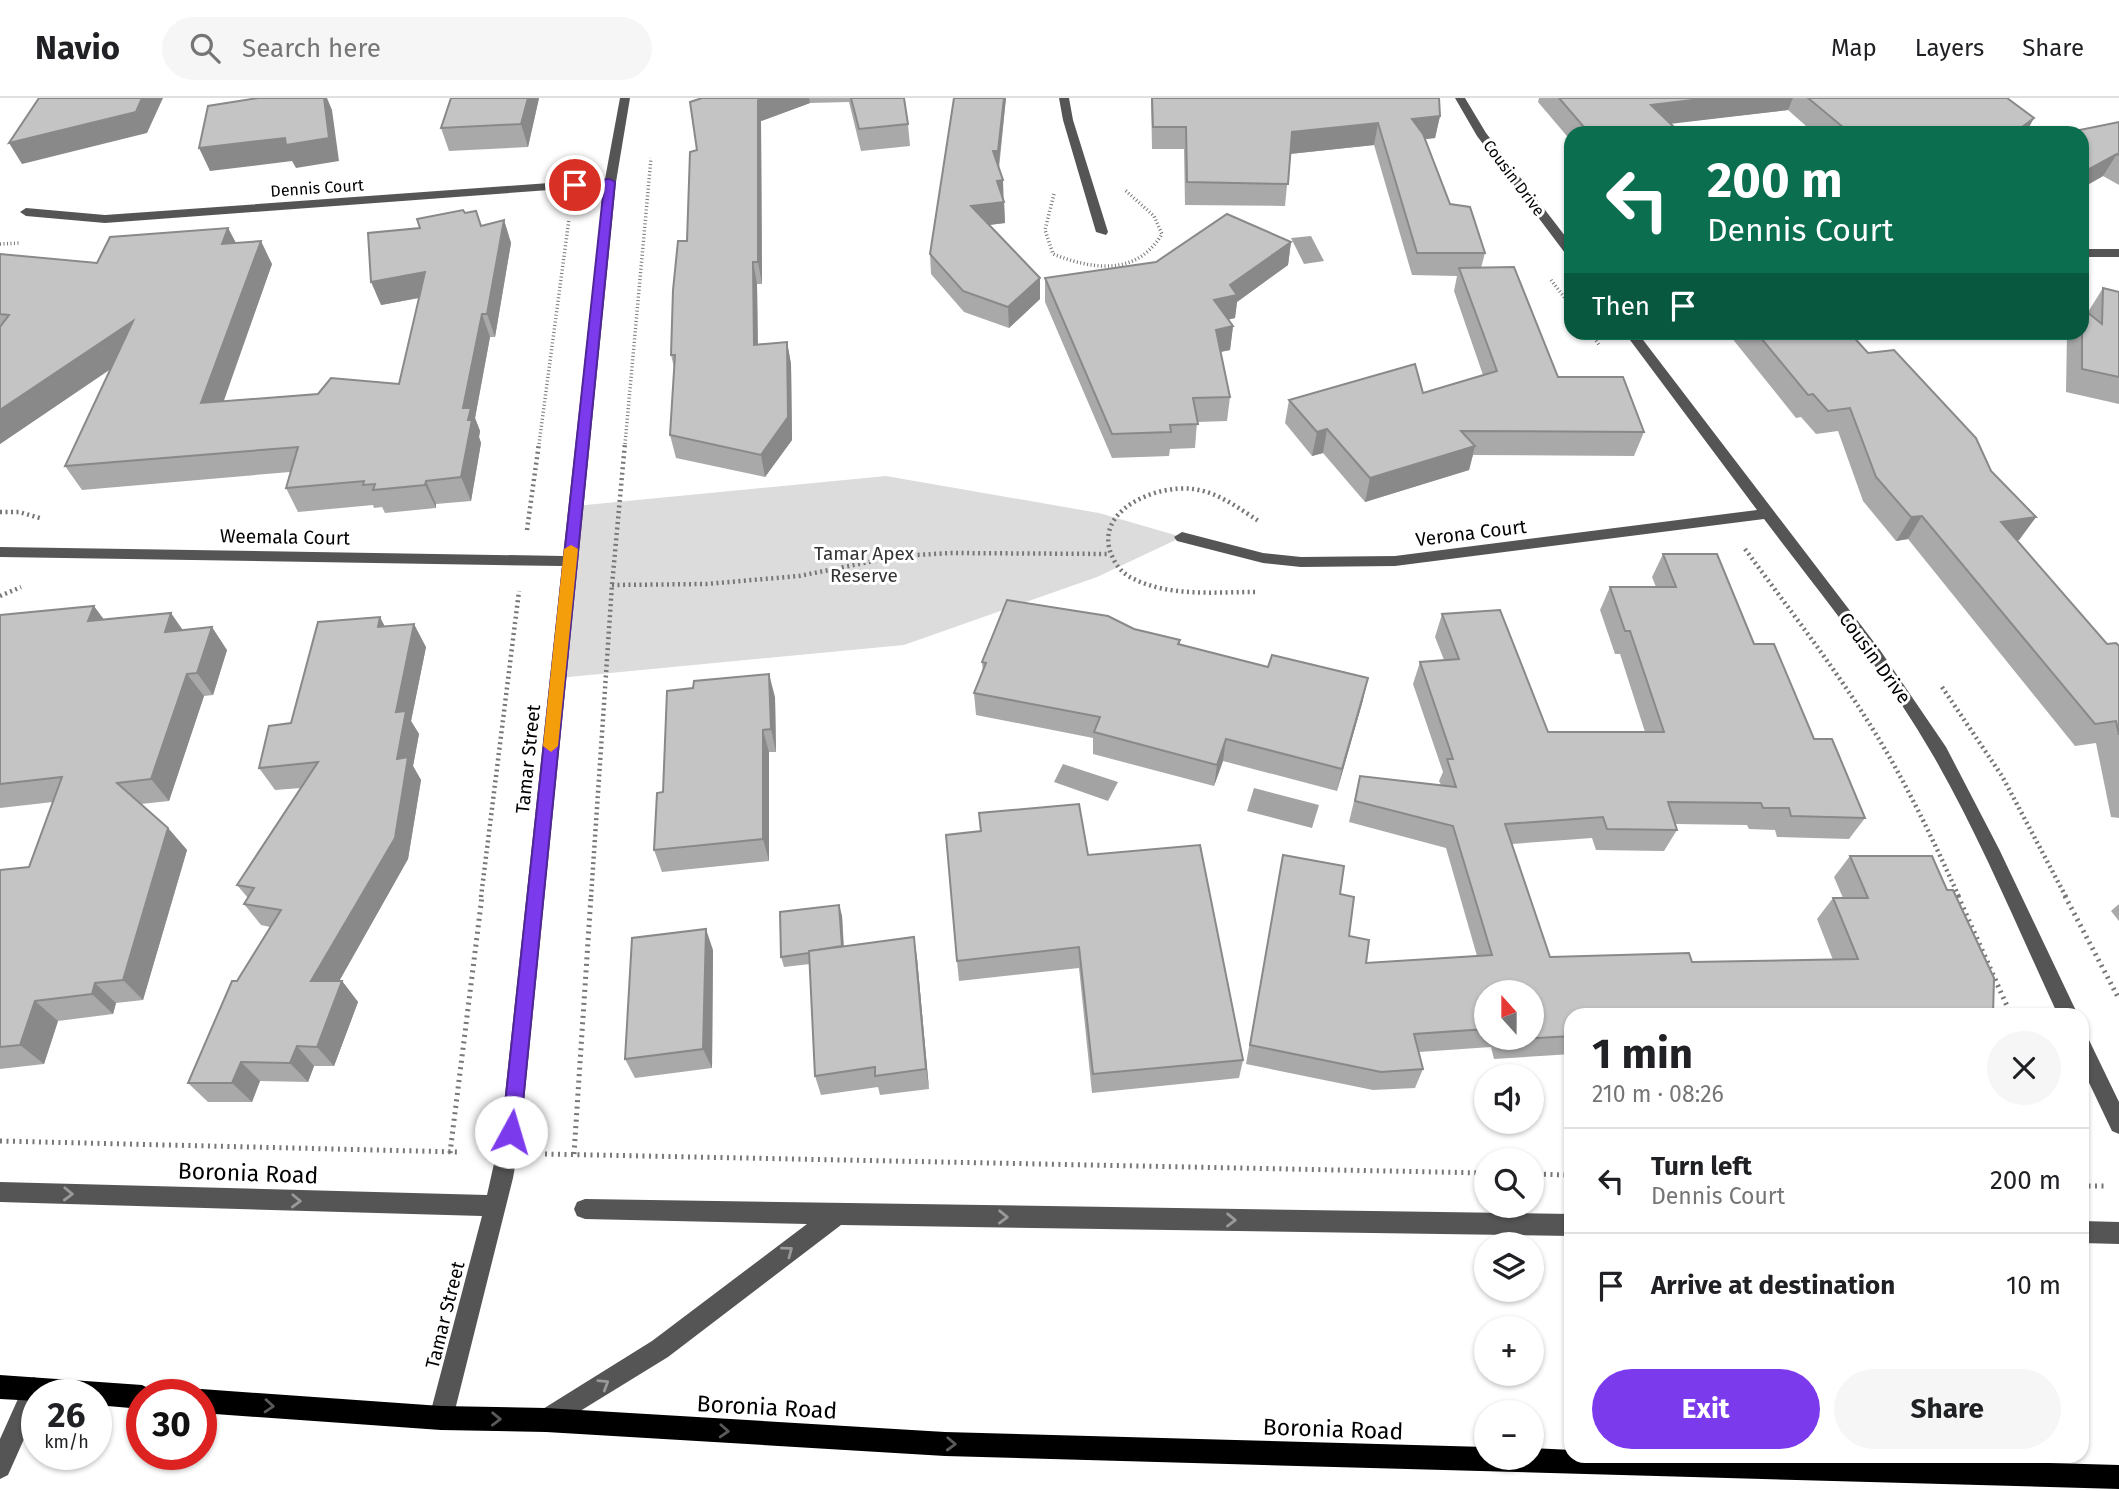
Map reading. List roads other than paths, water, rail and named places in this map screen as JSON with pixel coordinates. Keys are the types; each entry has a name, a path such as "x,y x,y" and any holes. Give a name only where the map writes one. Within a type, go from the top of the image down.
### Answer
{"main road":[{"path":"0,1387 21,1388"},
{"name":"Boronia Road","path":"217,1402 441,1418 546,1420 959,1445 1564,1462"},
{"name":"Boronia Road","path":"1612,1463 2119,1477"}],"street":[{"name":"Tamar Street","path":"441,1418 511,1132 610,182 625,98"},
{"path":"1064,98 1068,120 1102,232"},
{"name":"Cousin Drive","path":"1460,98 1481,134 1564,243"},
{"name":"Dennis Court","path":"26,212 105,219 610,182"},
{"path":"2089,253 2119,253"},
{"name":"Cousin Drive","path":"1636,340 1874,654 1940,752 1990,849 2065,1008"},
{"name":"Verona Court","path":"1182,537 1263,558 1301,562 1383,562 1766,514"},
{"name":"Weemala Court","path":"0,552 570,561"},
{"path":"2089,1061 2119,1124"},
{"name":"Boronia Road","path":"0,1192 494,1206"},
{"path":"585,1209 1564,1225"},
{"path":"546,1420 660,1349 837,1214"},
{"path":"2089,1232 2119,1233"},
{"path":"0,1468 21,1419"}],"park label":[{"name":"Tamar Apex Reserve","path":"864,564"}]}
